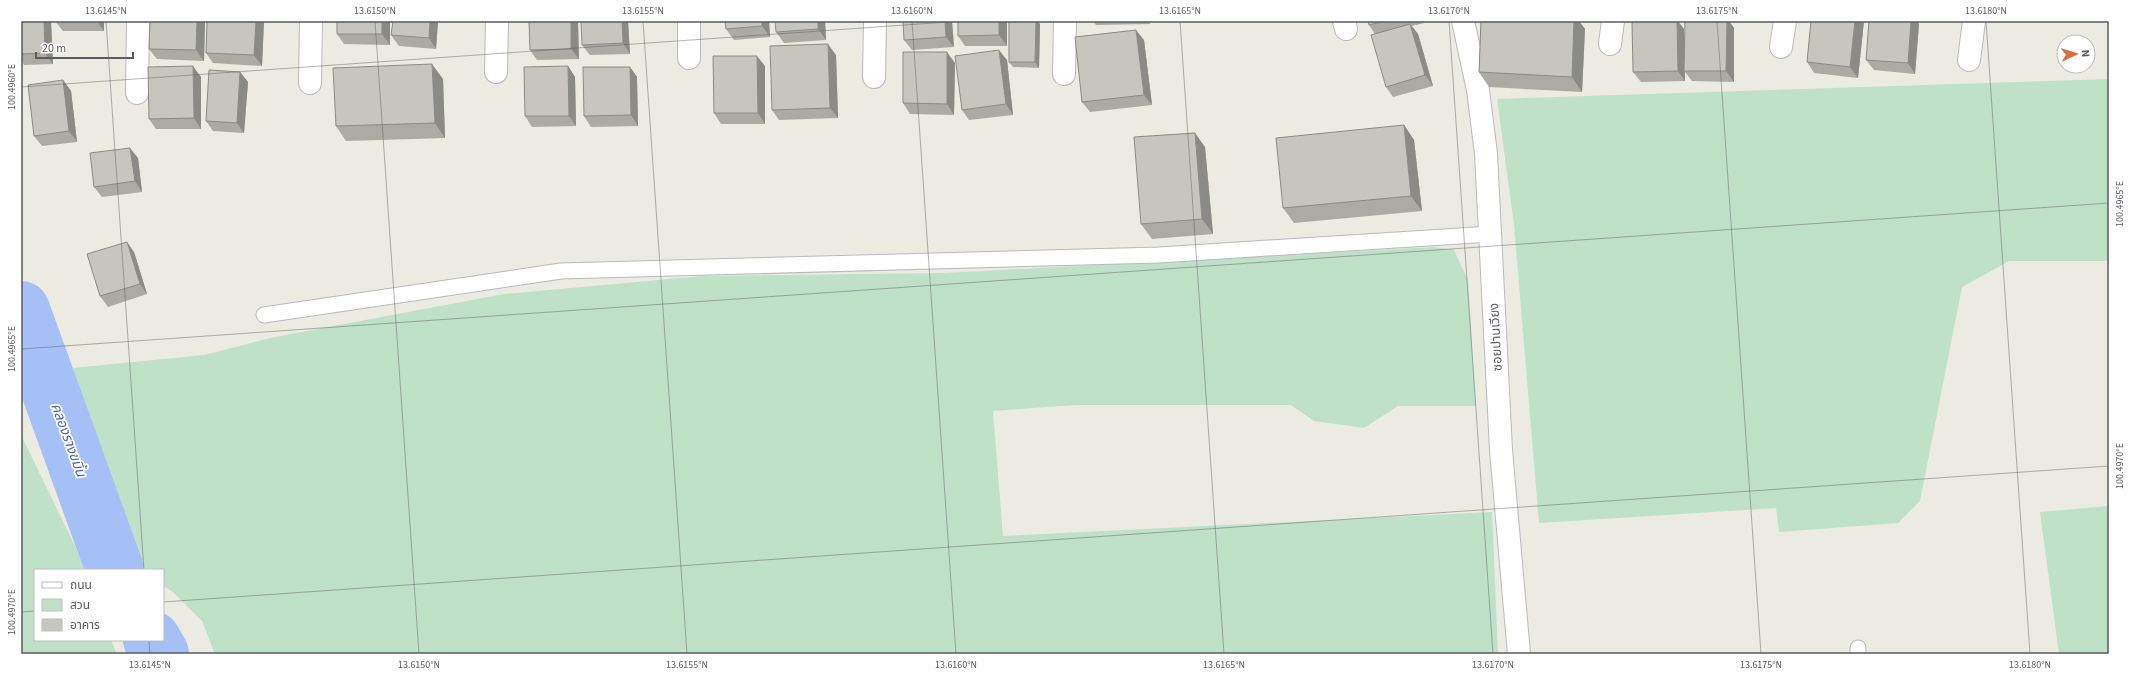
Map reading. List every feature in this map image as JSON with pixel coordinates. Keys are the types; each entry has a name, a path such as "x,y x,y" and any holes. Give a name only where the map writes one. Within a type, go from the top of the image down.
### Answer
{"street":[{"path":"137,93 138,21"},
{"path":"310,83 311,21"},
{"path":"496,72 497,21"},
{"path":"689,21 689,58"},
{"path":"874,76 875,21"},
{"path":"1064,74 1065,21"},
{"name":"ซอยปานเวียง","path":"1463,21 1478,90 1486,154 1501,450 1519,654"},
{"path":"1610,44 1613,21"},
{"path":"1781,47 1785,21"},
{"path":"1969,60 1974,21"}],"lane":[{"path":"264,315 561,271 1159,255 1491,234"}],"green space":[{"path":"2109,79 2109,261 2009,261 1962,287 1920,501 1898,523 1779,532 1776,508 1539,523 1514,225 1497,99"},
{"path":"1434,247 1454,250 1468,280 1476,406 1398,406 1364,428 1314,421 1291,405 1076,405 993,411 1003,536 1492,512 1498,654 215,654 202,621 173,592 164,587 164,569 135,568 109,499 73,368 204,355 275,337 504,294 702,276 944,273"},
{"path":"21,435 76,548 84,569 34,569 34,641 111,641 117,654 21,654"},
{"path":"2109,506 2109,654 2059,654 2040,512"}],"building":[{"path":"21,21 44,21 45,53 21,54"},
{"path":"150,21 197,21 196,50 149,49"},
{"path":"207,21 256,21 254,55 206,53"},
{"path":"337,21 382,21 382,34 337,34"},
{"path":"393,21 430,21 429,38 391,35"},
{"path":"529,21 571,21 571,49 530,50"},
{"path":"581,21 622,21 623,43 582,45"},
{"path":"725,21 762,21 762,26 726,29"},
{"path":"775,21 818,21 818,29 776,32"},
{"path":"903,21 945,21 946,37 904,40"},
{"path":"958,21 999,21 999,35 958,36"},
{"path":"1009,21 1036,21 1035,62 1009,62"},
{"path":"1368,21 1385,21 1369,25"},
{"path":"1481,21 1574,21 1572,77 1479,72"},
{"path":"1632,21 1677,21 1678,71 1633,72"},
{"path":"1685,21 1727,21 1726,71 1684,71"},
{"path":"1811,21 1855,21 1850,67 1807,62"},
{"path":"1869,21 1911,21 1908,63 1866,60"},
{"path":"1410,24 1425,75 1386,87 1371,35"},
{"path":"1136,30 1144,95 1082,102 1075,37"},
{"path":"828,44 830,108 772,110 770,46"},
{"path":"999,50 1006,104 962,110 955,56"},
{"path":"903,52 947,52 947,104 903,103"},
{"path":"713,56 757,56 758,113 714,113"},
{"path":"432,64 435,123 336,126 333,68"},
{"path":"193,66 194,118 149,119 148,67"},
{"path":"568,66 569,116 525,116 524,67"},
{"path":"583,67 630,67 631,115 584,116"},
{"path":"209,70 240,72 237,123 206,121"},
{"path":"63,80 69,131 34,136 28,85"},
{"path":"1404,125 1411,196 1283,208 1276,138"},
{"path":"1195,133 1202,219 1141,224 1134,137"},
{"path":"130,148 135,181 94,187 90,153"},
{"path":"127,242 140,284 100,296 87,254"}],"waterway":[{"name":"คลองรางขมิ้น","path":"21,310 115,569"},
{"name":"คลองรางขมิ้น","path":"153,641 160,654"}]}
